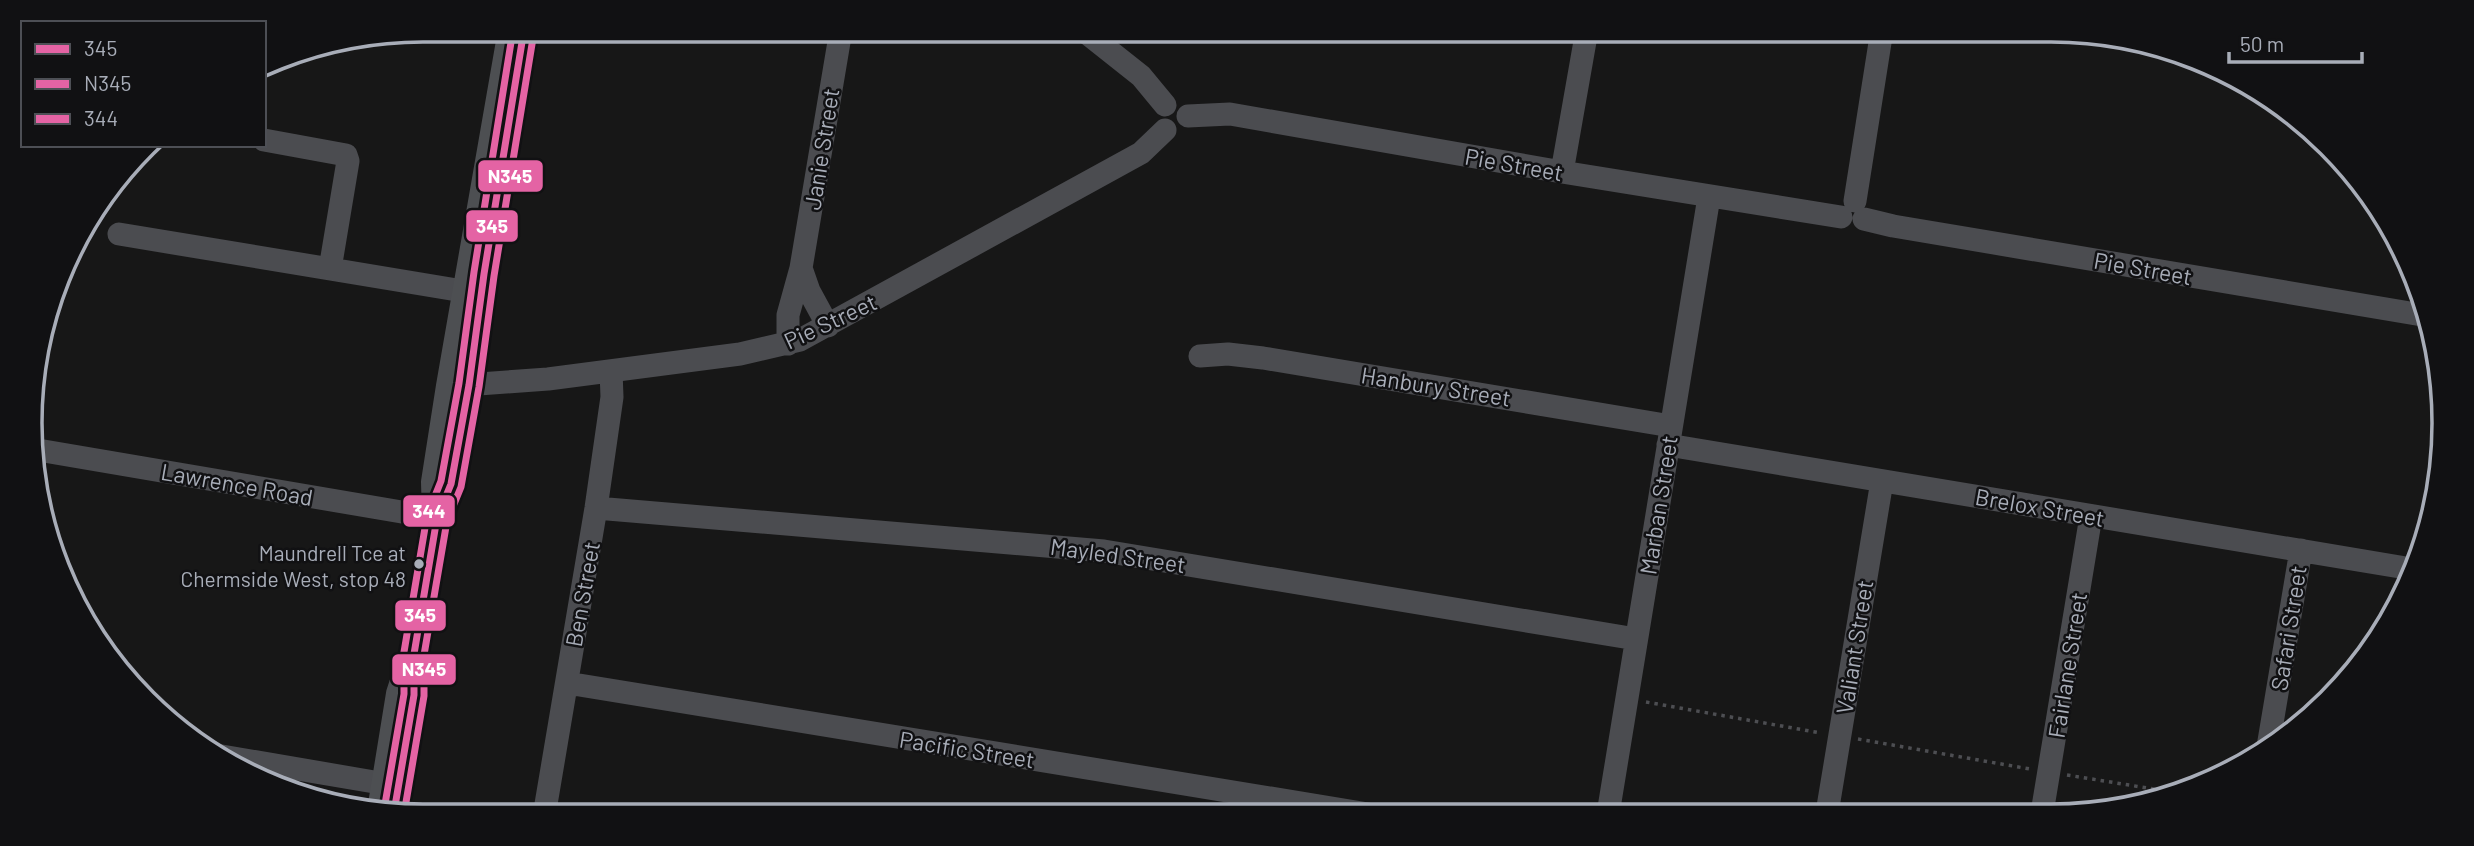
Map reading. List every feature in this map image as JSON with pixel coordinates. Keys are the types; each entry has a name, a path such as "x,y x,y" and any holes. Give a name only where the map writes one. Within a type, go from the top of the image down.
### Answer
{"main road":[{"path":"460,386 469,292 511,42"},
{"path":"387,802 401,694 414,654 437,518 436,482 484,274 522,42"}],"street":[{"name":"Janie Street","path":"788,344 788,315 801,268 839,42"},
{"path":"1098,42 1141,76 1165,105"},
{"path":"1562,172 1585,42"},
{"path":"1853,212 1880,42"},
{"path":"1179,103 1187,110 1188,116 1183,128 1175,132 1165,130 1158,118 1165,105 1179,103"},
{"name":"Pie Street","path":"1188,116 1230,114 1709,197 1853,212 1893,226 2416,314"},
{"name":"Pie Street","path":"460,386 611,371 740,354 788,344 828,326 1140,153 1165,130"},
{"path":"266,140 346,155 348,161 330,269"},
{"name":"Marban Street","path":"1610,804 1709,197"},
{"path":"119,234 469,292"},
{"path":"801,268 809,291 828,326"},
{"name":"Hanbury Street","path":"1200,356 1228,354 1263,358 1670,435"},
{"name":"Ben Street","path":"546,804 596,508 612,397 611,371"},
{"name":"Brelox Street","path":"1670,435 1882,481 2404,568"},
{"name":"Lawrence Road","path":"43,451 437,518"},
{"name":"Valiant Street","path":"1828,804 1882,481"},
{"name":"Mayled Street","path":"596,508 1094,549 1636,639"},
{"name":"Fairlane Street","path":"2043,804 2091,516"},
{"name":"Safari Street","path":"2270,735 2301,550"},
{"name":"Pacific Street","path":"567,683 1306,804"},
{"path":"257,766 387,802"}],"path":[{"path":"1626,699 1830,734"},
{"path":"1850,738 2039,770"},
{"path":"2059,773 2156,789"}],"transit line":[{"name":"344","path":"385,802 404,694 404,652 427,516 441,481 459,383 511,42"},
{"name":"345","path":"396,803 414,695 414,654 437,518 451,484 469,385 484,274 522,42"},
{"name":"N345","path":"406,803 424,696 424,655 447,521 461,487 479,387 494,276 532,42"}],"place":[{"name":"Maundrell Tce at Chermside West, stop 48","path":"419,564"}]}
